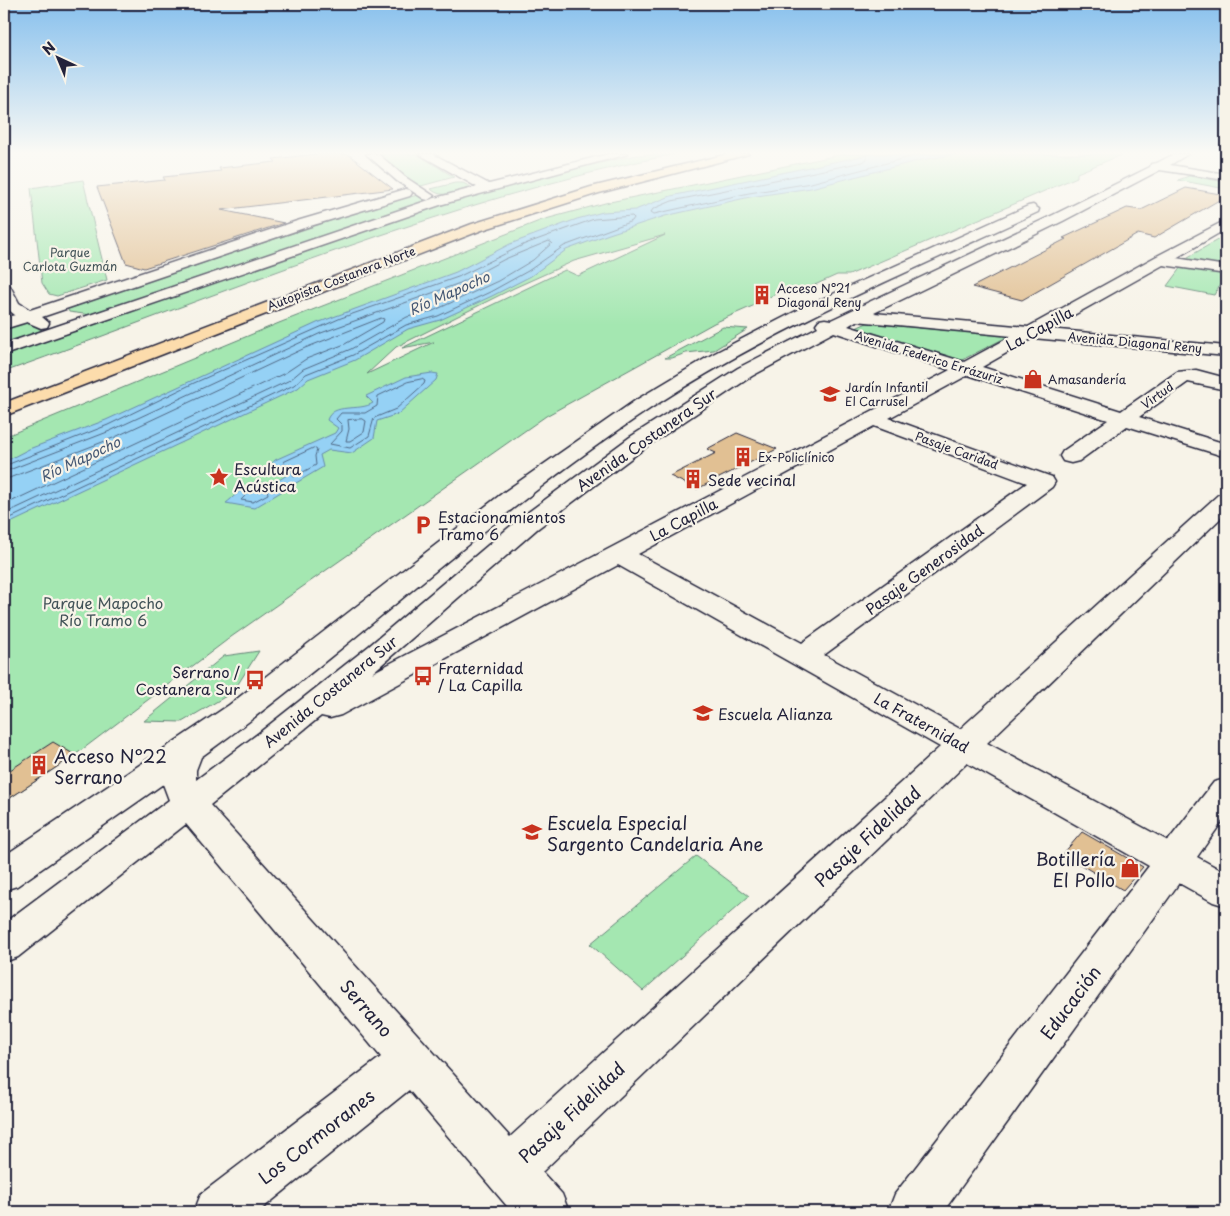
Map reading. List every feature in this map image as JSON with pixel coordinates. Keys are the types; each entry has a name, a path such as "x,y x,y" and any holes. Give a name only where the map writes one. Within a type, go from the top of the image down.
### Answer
{"highway":[{"name":"Autopista Costanera Norte","path":"133,344 469,219 498,211"},
{"name":"Autopista Costanera Norte","path":"4,410 477,227 529,211"}],"street":[{"path":"4,324 347,211"},
{"path":"4,350 411,211"},
{"name":"Avenida Costanera Sur","path":"4,945 270,741 379,652 528,524 638,442 712,393 770,359 831,327 1058,218 1069,211"},
{"path":"1028,212 1038,216 1058,218"},
{"name":"Avenida Costanera Sur","path":"4,875 189,748 271,689 426,564 564,457 679,381 804,313 1028,212"},
{"path":"1008,220 1040,226"},
{"name":"La Capilla","path":"270,741 870,418 967,368 1226,224"},
{"path":"1160,260 1226,270"},
{"path":"4,289 12,306 58,332"},
{"name":"Avenida Diagonal Reny","path":"804,313 1226,351"},
{"name":"Avenida Federico Errázuriz","path":"804,313 831,327 967,368 1226,451"},
{"name":"Virtud","path":"1124,418 1184,376 1190,375 1226,384"},
{"name":"Pasaje Caridad","path":"870,418 1044,482"},
{"path":"1071,456 1124,418"},
{"name":"Pasaje Generosidad","path":"803,656 1044,482"},
{"name":"Pasaje Fidelidad","path":"508,1171 1226,500"},
{"name":"La Fraternidad","path":"618,554 1226,891"},
{"name":"Serrano","path":"189,748 179,767 177,782 188,804 544,1212"},
{"name":"Educación","path":"913,1212 1226,791"},
{"name":"Los Cormoranes","path":"219,1212 412,1060"}],"green space":[{"name":"Parque Carlota Guzmán","path":"34,211 90,211 107,280 57,296 49,294 42,283"},
{"path":"361,211 404,211 277,251 91,315 69,312 67,308"},
{"path":"421,211 456,211 253,280 4,372 4,354"},
{"name":"Parque Mapocho Río Tramo 6","path":"576,211 998,211 849,275 837,275 808,288 784,289 755,305 714,323 546,416 231,637 75,755 4,802 4,437 279,323 542,220","holes":["665,235 578,276 565,270 402,348 434,342 367,374 396,347 514,288 574,261"]},
{"path":"1226,235 1226,267 1183,260"},
{"path":"1181,267 1226,274 1214,295 1167,286"},
{"path":"29,323 42,330 40,333 4,346 4,326"},
{"path":"867,323 1009,336 960,361 856,328"},
{"path":"723,327 748,329 714,350 686,353 672,358 665,358"},
{"path":"259,651 233,692 182,722 144,721 224,656"},
{"path":"696,856 749,896 643,991 590,944"}],"water":[{"name":"Río Mapocho","path":"689,211 665,216 566,250 531,276 492,296 440,320 408,329 355,360 308,379 298,388 4,526 4,462 29,449 106,420 317,323 456,272 510,244 577,219 603,212"},
{"path":"432,373 438,374 436,380 398,414 377,421 374,438 352,453 329,450 320,455 323,467 254,508 226,503 249,485 277,481 288,474 286,471 269,467 275,460 335,433 338,428 327,420 330,414 340,409 367,406 373,403 366,396 406,377"}],"building":[{"path":"106,211 225,211 284,223 144,268 126,263"},
{"path":"1121,211 1201,211 1154,238 1138,234 1022,300 972,287 1066,239 1063,238"},
{"path":"737,433 777,449 697,489 670,476 716,453 707,449"},
{"name":"Acceso N°22 Serrano","path":"53,742 75,755 4,802 4,774"},
{"path":"1082,832 1143,867 1123,890 1063,854"}],"place":[{"name":"Acceso N°21 Diagonal Reny","path":"762,295"},
{"name":"Amasandería","path":"1033,379"},
{"name":"Jardín Infantil El Carrusel","path":"830,394"},
{"name":"Ex-Policlínico","path":"743,457"},
{"name":"Escultura Acústica","path":"219,477"},
{"name":"Sede vecinal","path":"693,479"},
{"name":"Estacionamientos Tramo 6","path":"423,525"},
{"name":"Fraternidad / La Capilla","path":"423,676"},
{"name":"Serrano / Costanera Sur","path":"255,680"},
{"name":"Escuela Alianza","path":"703,713"},
{"name":"Acceso N°22 Serrano","path":"39,765"},
{"name":"Escuela Especial Sargento Candelaria Ane","path":"532,832"},
{"name":"Botillería El Pollo","path":"1130,868"}]}
